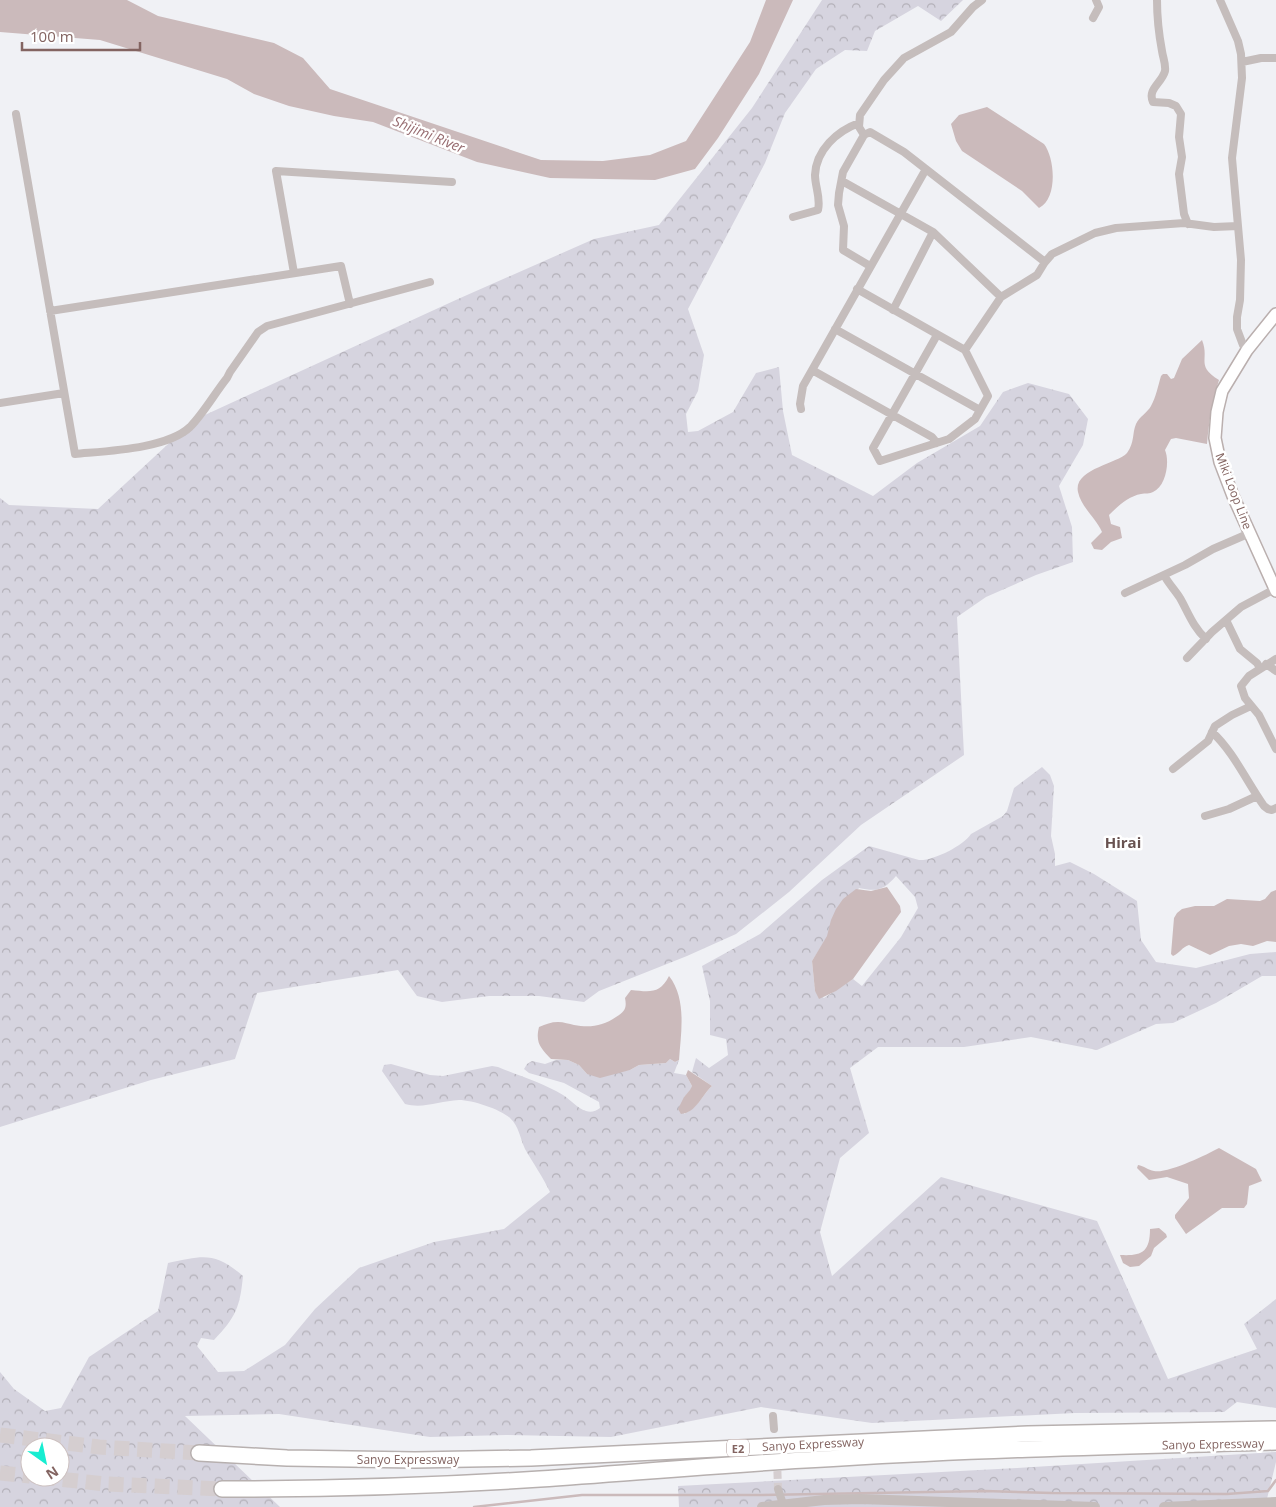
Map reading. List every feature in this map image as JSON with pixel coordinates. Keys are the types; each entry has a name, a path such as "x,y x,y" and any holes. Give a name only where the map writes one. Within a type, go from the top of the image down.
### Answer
{"highway":[{"name":"Sanyo Expressway","path":"200,1453 287,1458 522,1458 1028,1434 1276,1429"},
{"name":"Sanyo Expressway","path":"222,1489 418,1486 839,1458 1026,1448 1276,1442"}],"main road":[{"name":"Miki Loop Line","path":"1276,314 1247,350 1222,391 1217,412 1215,438 1220,462 1276,590"}],"street":[{"path":"864,135 859,127 860,115 884,80 904,58 951,32 973,7 982,0"},
{"path":"1093,18 1099,7 1096,0"},
{"path":"1157,0 1165,68 1164,74 1151,92 1151,97 1153,102 1169,103 1176,106 1181,114 1180,137 1182,157 1179,174 1184,214 1188,224"},
{"path":"1220,0 1238,41 1242,62 1242,78 1232,158 1241,260 1237,329 1247,350"},
{"path":"1242,62 1261,58 1276,58"},
{"path":"16,114 75,454 150,445 174,437 189,427 227,378 258,332 267,326 430,282"},
{"path":"793,217 818,210 820,204 815,176 820,155 830,141 850,126 859,123"},
{"path":"870,266 843,250 844,226 838,206 843,172 864,135 870,132 904,152 1045,262"},
{"path":"801,409 803,386 926,169"},
{"path":"294,274 276,171 452,182"},
{"path":"842,181 933,232 1001,296"},
{"path":"965,350 1001,296 1037,275 1052,254 1095,233 1116,228 1188,224 1214,227 1238,226"},
{"path":"893,310 933,232"},
{"path":"50,311 341,266 350,304"},
{"path":"857,289 965,350 988,396 975,419 950,439 880,460 873,448 937,335"},
{"path":"835,329 980,410"},
{"path":"812,370 932,437 938,443"},
{"path":"0,403 64,393"},
{"path":"1125,592 1250,533"},
{"path":"1164,575 1180,597 1198,632 1206,638"},
{"path":"1187,658 1241,607 1276,590"},
{"path":"1226,620 1240,649 1257,663 1276,672"},
{"path":"1276,658 1249,676 1241,686 1245,698 1259,716 1276,749"},
{"path":"1173,769 1208,741 1215,726 1251,706"},
{"path":"1212,732 1244,772 1257,796 1268,809 1276,808"},
{"path":"1205,816 1230,809 1257,796"},
{"path":"773,1416 774,1429"},
{"path":"778,1489 784,1506"},
{"path":"762,1507 824,1500 860,1499 1095,1507"},
{"path":"1164,1507 1276,1502"}],"green space":[{"path":"822,0 963,0 941,21 918,6 875,31 867,51 845,50 816,69 785,113 765,163 688,309 704,355 698,391 686,414 688,432 698,431 733,412 756,373 779,367 783,411 792,455 873,496 917,463 980,426 1003,392 1028,383 1069,394 1088,419 1083,445 1059,486 1072,527 1073,562 1036,575 986,597 957,617 964,755 861,825 789,892 736,934 599,991 584,1002 539,996 489,996 442,1002 417,996 398,970 257,993 235,1059 151,1080 0,1127 0,498 9,505 98,509 194,420 594,239 659,225 752,108"},
{"path":"1042,767 1050,775 1054,786 1051,836 1055,854 1055,866 1070,862 1094,874 1137,901 1141,940 1156,962 1196,968 1250,954 1276,952 1276,976 1262,976 1216,1003 1173,1023 1156,1024 1097,1050 1031,1037 964,1047 878,1047 850,1068 869,1133 840,1158 820,1232 832,1276 941,1177 1097,1221 1168,1379 1257,1349 1244,1324 1276,1299 1276,1408 1237,1402 1224,1412 1075,1413 872,1423 761,1407 611,1437 506,1435 430,1437 279,1414 185,1416 280,1507 0,1507 0,1372 14,1389 45,1411 61,1408 89,1357 158,1311 168,1263 208,1257 224,1262 243,1276 238,1304 232,1318 214,1340 201,1338 197,1346 218,1372 244,1371 285,1345 315,1309 359,1268 434,1242 504,1229 550,1192 525,1149 519,1132 510,1118 493,1108 465,1100 418,1106 405,1104 382,1071 384,1065 391,1064 430,1075 443,1076 492,1066 498,1067 547,1087 563,1095 580,1108 590,1112 600,1108 599,1102 564,1083 529,1073 524,1069 527,1064 532,1061 545,1064 556,1060 568,1060 579,1065 587,1074 630,1070 639,1065 666,1063 670,1059 675,1062 679,1060 674,1073 686,1075 692,1086 691,1090 684,1097 684,1114 696,1105 712,1086 692,1072 696,1058 709,1068 728,1055 726,1039 710,1035 710,1001 702,966 760,934 822,880 869,846 925,860 955,848 971,834 1003,816 1007,811 1014,788","holes":["896,876 915,897 918,908 901,937 862,986 853,979 824,998 815,991 812,961 859,888 880,889"]},
{"path":"1276,1452 1276,1462 1265,1507 679,1507 678,1486"}],"water":[{"name":"Shijimi River","path":"0,0 127,0 158,16 274,43 303,58 330,89 541,160 603,161 650,155 686,141 750,42 766,0 793,0 759,74 718,138 695,169 655,180 550,178 477,162 373,122 289,106 254,94 227,79 100,40 0,32"},
{"path":"987,107 1044,144 1048,150 1052,168 1052,187 1045,203 1039,208 1022,191 962,151 956,141 951,124 959,115"},
{"path":"1202,340 1205,366 1219,380 1211,412 1207,444 1176,438 1171,439 1165,450 1167,467 1161,485 1152,493 1137,495 1128,499 1112,512 1109,515 1111,524 1120,527 1122,538 1111,542 1102,550 1094,549 1091,543 1102,532 1082,503 1078,492 1078,484 1089,472 1127,453 1136,424 1151,406 1161,376 1167,374 1171,379 1174,378 1182,359"},
{"path":"887,887 900,906 901,912 853,979 836,991 819,999 815,991 812,961 827,936 836,909 843,899 856,889 871,891"},
{"path":"1276,890 1276,942 1267,941 1253,946 1241,944 1229,946 1210,955 1189,945 1173,956 1171,954 1174,918 1182,909 1195,906 1214,906 1227,899 1260,901"},
{"path":"669,976 675,985 681,1005 679,1060 675,1062 670,1059 666,1063 639,1065 630,1070 600,1078 587,1074 579,1065 568,1060 551,1059 540,1045 538,1041 539,1027 555,1022 596,1026 616,1017 623,1011 626,1004 625,998 631,990 654,991 666,982"},
{"path":"688,1070 712,1086 695,1107 681,1114 678,1109 692,1086 686,1075"},
{"path":"1219,1148 1256,1169 1262,1181 1249,1186 1247,1204 1244,1208 1222,1208 1186,1234 1175,1218 1175,1215 1189,1198 1188,1184 1167,1177 1149,1180 1137,1168 1138,1165 1154,1171 1168,1170"},
{"path":"1159,1228 1167,1237 1154,1248 1151,1256 1139,1266 1130,1267 1123,1263 1120,1255 1139,1254 1146,1248 1150,1237 1150,1229"}],"waterway":[{"path":"474,1507 582,1495 757,1495 985,1491 1227,1494 1268,1491 1276,1480"}],"tunnel":[{"path":"0,1435 99,1447 199,1453"},
{"path":"777,1459 778,1489"},
{"path":"0,1473 20,1475"},
{"path":"70,1480 106,1484 222,1489"}],"district":[{"name":"Hirai","path":"1123,842"}]}
